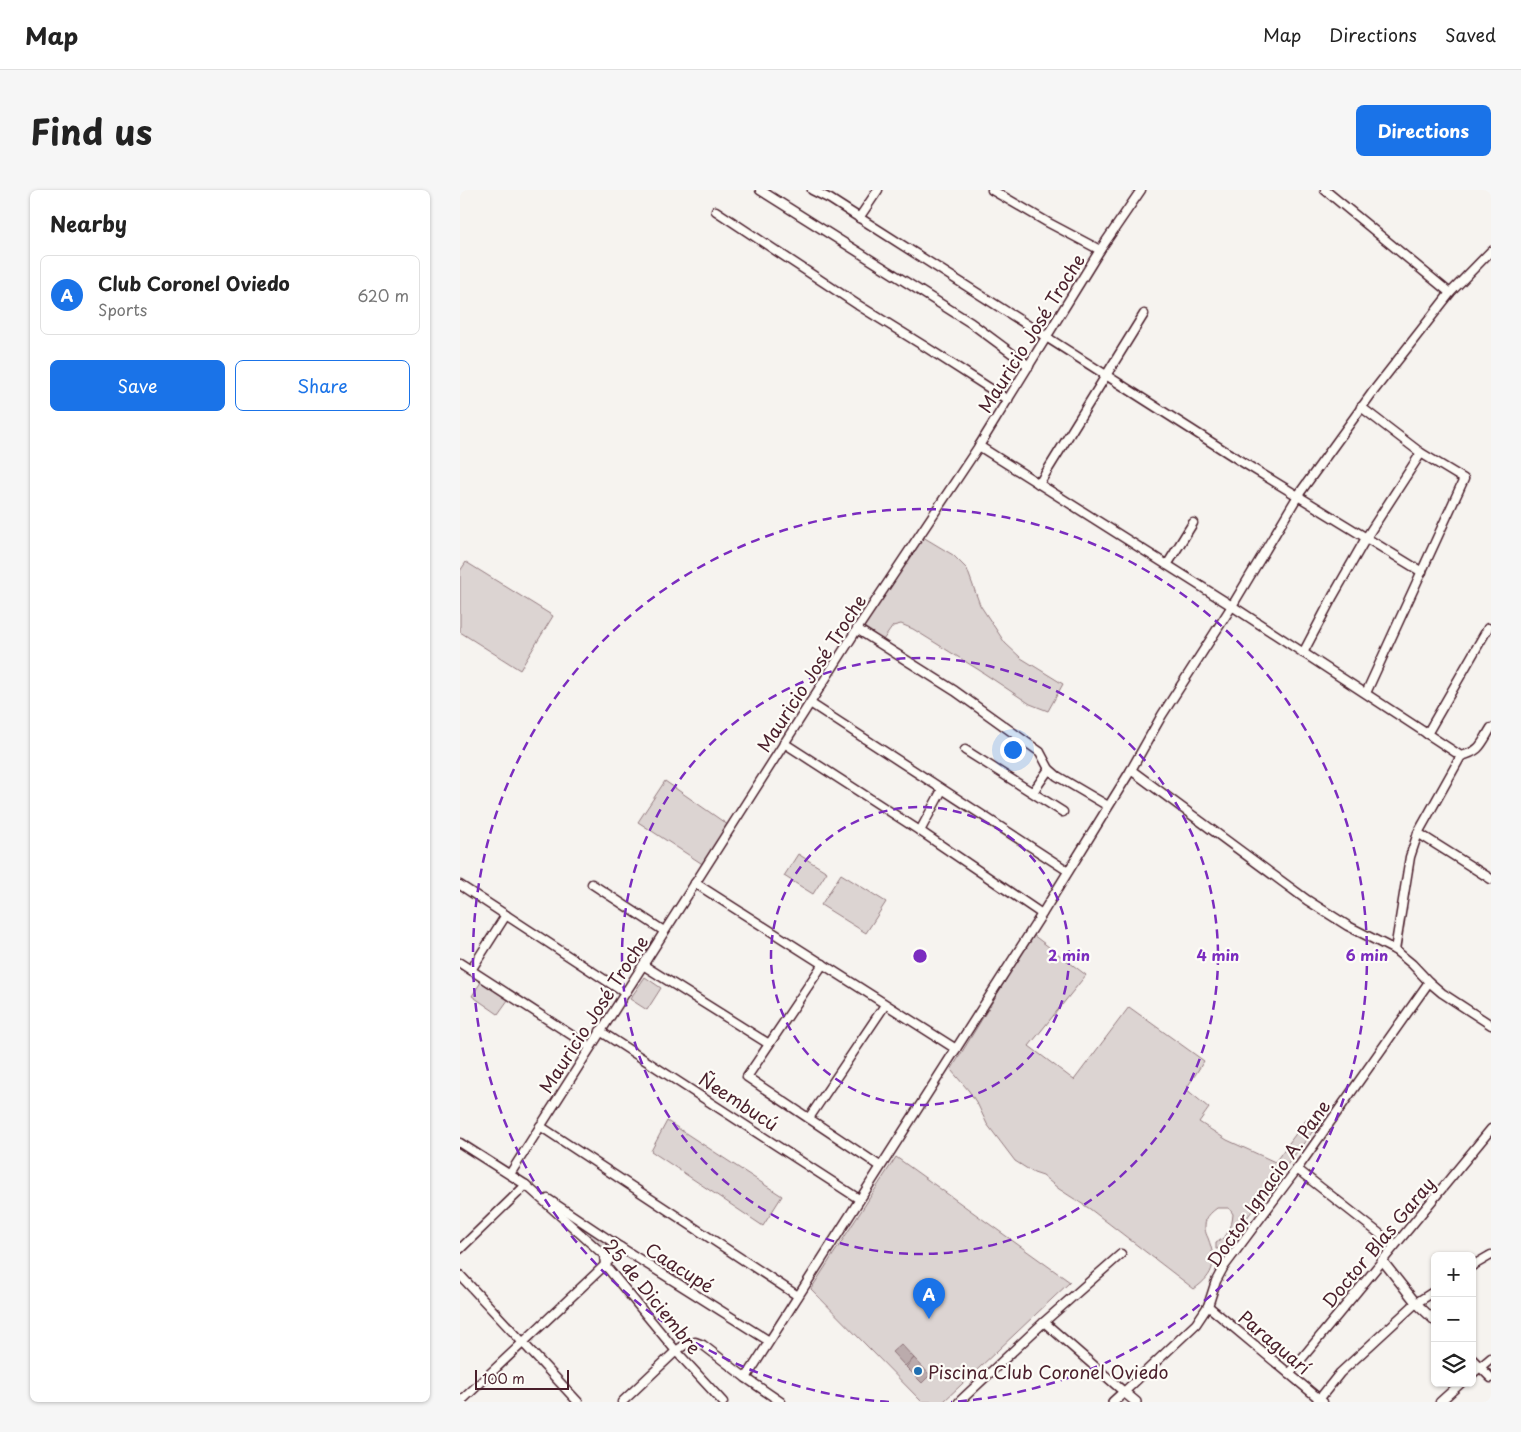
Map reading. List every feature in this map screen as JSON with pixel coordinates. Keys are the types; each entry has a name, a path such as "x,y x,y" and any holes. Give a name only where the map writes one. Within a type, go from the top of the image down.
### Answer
{"street":[{"path":"760,190 971,323 1029,366"},
{"path":"812,190 830,199 1298,497 1422,572"},
{"path":"859,218 878,190"},
{"path":"992,190 1046,222 1100,250"},
{"name":"Mauricio José Troche","path":"510,1174 857,629 979,446 1100,250 1140,190"},
{"path":"1326,190 1450,293"},
{"path":"716,211 858,305 1008,400"},
{"path":"746,1378 1042,914 1131,770 1162,715 1232,606 1298,497 1361,407 1450,293 1491,251"},
{"path":"1039,484 1144,314"},
{"path":"1361,407 1421,454 1464,479 1366,693"},
{"path":"979,446 1232,606 1461,756"},
{"path":"1303,652 1366,538 1421,454"},
{"path":"1167,565 1193,523"},
{"path":"1427,734 1488,628"},
{"path":"857,629 955,691 1040,752 1049,769 1057,776 1108,806"},
{"path":"810,703 1068,872"},
{"path":"1396,950 1410,857 1418,833 1461,756 1478,749 1491,728"},
{"path":"784,743 920,831 1042,914"},
{"path":"965,750 1063,812"},
{"path":"1033,792 1049,769"},
{"path":"1131,770 1307,900 1348,926 1396,950 1429,982 1491,1025"},
{"path":"920,831 942,790"},
{"path":"1418,833 1491,879"},
{"path":"695,883 884,1005 956,1049"},
{"path":"592,884 664,931"},
{"path":"460,885 625,992"},
{"path":"471,970 506,915"},
{"path":"460,963 590,1047"},
{"path":"643,964 769,1044"},
{"path":"823,964 747,1077 880,1166"},
{"name":"Doctor Ignacio A. Pane","path":"1124,1392 1196,1324 1208,1306 1216,1281 1223,1268 1429,982"},
{"path":"808,1118 884,1005"},
{"name":"Ñeembucú","path":"600,1031 859,1199"},
{"path":"540,1126 798,1296"},
{"name":"Doctor Blas Garay","path":"1289,1374 1491,1129"},
{"name":"25 de Diciembre","path":"460,1143 526,1185 604,1255 605,1265 676,1350 723,1402"},
{"path":"1296,1169 1394,1245"},
{"path":"460,1249 526,1185"},
{"name":"Caacupé","path":"526,1185 769,1341"},
{"path":"460,1402 605,1265 620,1247"},
{"path":"958,1402 1121,1254"},
{"path":"1476,1264 1491,1255"},
{"path":"1382,1260 1416,1303 1431,1317"},
{"path":"460,1275 578,1402"},
{"path":"1320,1401 1340,1373 1416,1303 1431,1294"},
{"name":"Paraguarí","path":"1208,1306 1320,1401"},
{"path":"1044,1322 1136,1402"},
{"path":"622,1402 676,1350 694,1342 703,1345 781,1402"},
{"path":"1476,1370 1491,1358"},
{"path":"1476,1362 1491,1378"},
{"path":"1440,1402 1457,1387"},
{"path":"1113,1402 1124,1392"}],"shaded area":[{"path":"923,537 953,555 967,569 980,605 1005,643 1021,658 1063,684 1048,711 1030,704 913,629 901,624 893,626 883,640 863,626"},
{"path":"466,562 553,616 520,670 460,632 460,571"},
{"path":"665,781 728,825 704,865 638,822"},
{"path":"798,854 827,872 813,894 784,876"},
{"path":"841,874 886,902 866,933 821,905"},
{"path":"1033,935 1086,975 1029,1046 1074,1080 1129,1007 1204,1061 1186,1089 1209,1108 1199,1122 1227,1140 1275,1162 1306,1120 1316,1127 1226,1248 1216,1249 1216,1243 1229,1231 1233,1214 1229,1208 1217,1208 1208,1216 1205,1229 1213,1254 1212,1267 1206,1278 1194,1289 1090,1209 1043,1176 1034,1173 1015,1161 987,1124 969,1091 951,1070"},
{"path":"645,977 661,988 647,1010 630,999"},
{"path":"481,982 508,1000 498,1014 472,996"},
{"path":"667,1121 782,1196 763,1226 651,1151"},
{"path":"896,1157 1070,1282 943,1402 922,1402 811,1289"},
{"path":"553,1207 615,1248 610,1254"},
{"path":"901,1344 914,1358 905,1366 892,1352"},
{"name":"Piscina Club Coronel Oviedo","path":"914,1358 930,1375 922,1383 906,1367"}],"place":[{"name":"Club Coronel Oviedo","path":"929,1319"},
{"name":"Piscina Club Coronel Oviedo","path":"918,1371"}]}
